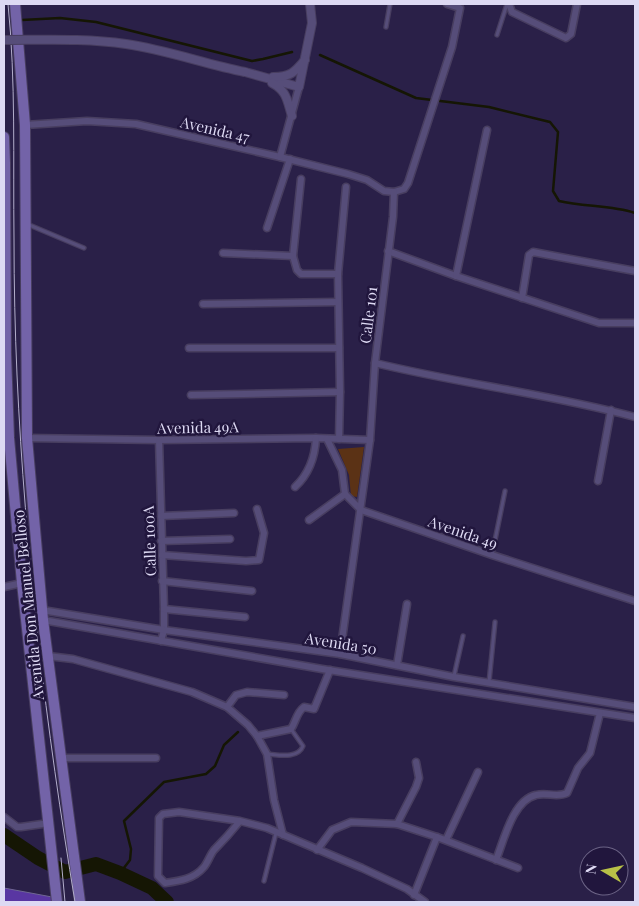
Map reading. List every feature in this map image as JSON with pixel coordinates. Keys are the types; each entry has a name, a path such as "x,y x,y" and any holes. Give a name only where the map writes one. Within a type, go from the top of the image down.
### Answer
{"main road":[{"name":"Avenida Don Manuel Belloso","path":"15,4 24,125 27,438 42,615 80,902"},
{"name":"Avenida Don Manuel Belloso","path":"4,137 6,438 57,902"}],"street":[{"path":"280,157 306,59 312,23 310,4"},
{"path":"394,192 404,189 408,183 452,47 461,6 447,4"},
{"path":"510,5 512,12 566,38 571,34 577,4"},
{"path":"4,40 81,40 125,43 171,52 299,87"},
{"path":"266,79 286,77 306,59"},
{"path":"266,79 280,87 286,94 292,116"},
{"name":"Avenida 47","path":"24,125 87,121 136,124 290,159 367,180 384,191 394,192"},
{"path":"456,276 487,130"},
{"path":"267,228 290,159"},
{"path":"300,178 293,256 296,270 301,274 338,274"},
{"path":"339,439 338,274 346,187"},
{"name":"Calle 101","path":"340,654 370,440 375,363 394,192"},
{"path":"388,251 456,276 599,323 635,323"},
{"path":"522,298 529,256 533,252 635,271"},
{"path":"223,253 293,256"},
{"path":"203,304 338,302"},
{"path":"189,348 339,348"},
{"path":"375,363 428,376 611,410 635,417"},
{"path":"191,395 340,392"},
{"path":"598,481 611,410"},
{"name":"Avenida 49A","path":"27,438 159,440 327,438 370,440"},
{"path":"295,487 303,479 313,458 316,438"},
{"path":"309,520 345,494 342,470 327,438"},
{"name":"Calle 100A","path":"159,440 164,609 164,630 161,641"},
{"name":"Avenida 49","path":"345,494 361,510 635,601"},
{"path":"162,556 246,561 259,560 264,533 257,509"},
{"path":"160,516 234,513"},
{"path":"161,541 230,538"},
{"path":"162,581 252,591"},
{"path":"4,587 22,583"},
{"path":"397,665 407,604"},
{"path":"164,609 245,617"},
{"name":"Avenida 50","path":"42,615 340,654 454,677 635,707"},
{"name":"Avenida 50","path":"42,615 161,641 330,670 635,718"},
{"path":"48,656 73,659 192,692 227,707 248,725 267,754 280,833"},
{"path":"257,736 291,729 301,709 304,707 316,707 330,670"},
{"path":"227,707 236,696 247,692 284,695"},
{"path":"496,860 514,813 524,802 534,795 546,794 557,796 567,793 578,768 590,753 600,713"},
{"path":"61,758 156,758"},
{"path":"397,824 416,787 418,778 416,762"},
{"path":"446,840 478,772"},
{"path":"240,821 224,842 213,852 204,867 192,877 181,881 165,882 158,876 159,818 163,814 179,812 240,821 280,833 407,889 425,902"},
{"path":"4,818 21,827 49,823"},
{"path":"317,850 332,830 351,822 397,824 438,837 518,868"},
{"path":"414,895 438,837"}],"lane":[{"path":"386,27 390,4"},
{"path":"497,35 510,5"},
{"path":"24,223 84,248"},
{"path":"492,555 505,491"},
{"path":"489,683 494,622"},
{"path":"454,677 463,636"},
{"path":"267,754 299,754 303,746 291,729"},
{"path":"264,881 280,833"}],"shaded area":[{"path":"364,447 357,497 351,496 349,475 338,449"}],"building":[{"path":"4,888 52,897 53,902 4,902"}],"waterway":[{"path":"22,20 60,18 96,22 252,61 292,52"},
{"path":"320,55 416,98 489,107 550,122 558,132 553,191 559,201 626,210 635,213"},
{"path":"120,873 130,860 131,849 124,821 164,782 206,774 215,766 224,745 238,732"},
{"path":"4,835 38,858 65,872 96,864 152,888 167,902"}],"tram line":[{"path":"8,4 13,92 16,341 25,508 46,705 75,902"},
{"path":"61,858 65,902"}]}
